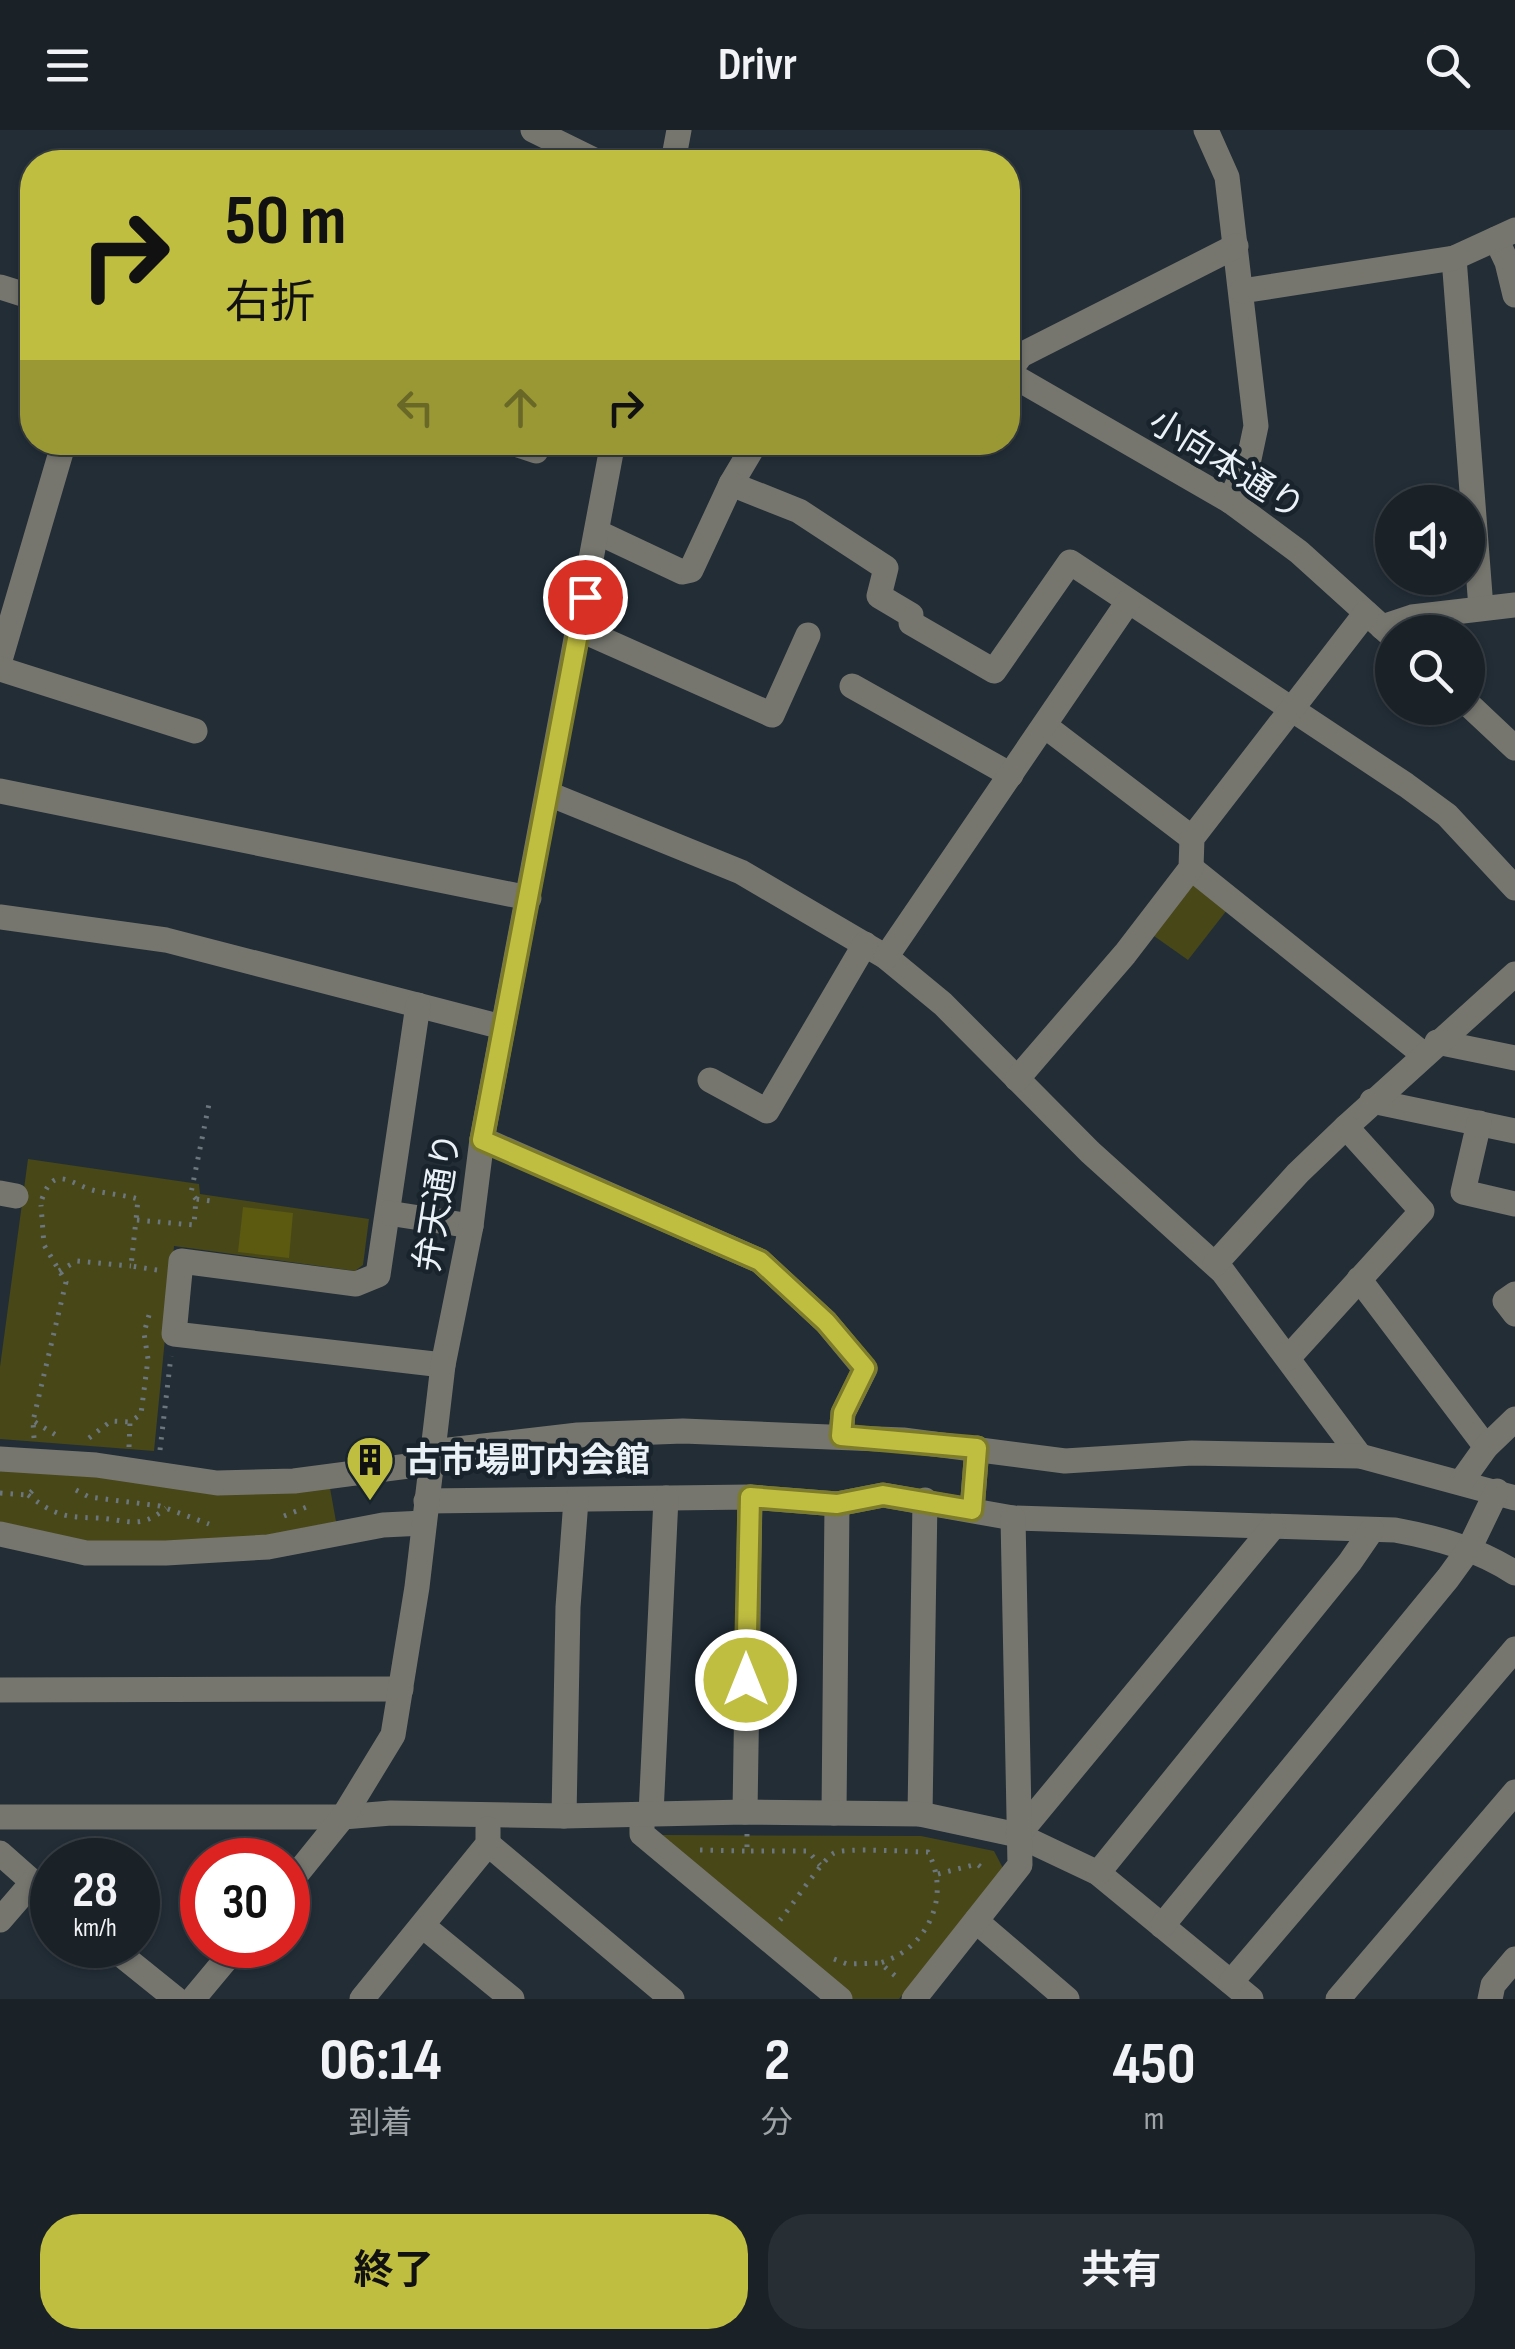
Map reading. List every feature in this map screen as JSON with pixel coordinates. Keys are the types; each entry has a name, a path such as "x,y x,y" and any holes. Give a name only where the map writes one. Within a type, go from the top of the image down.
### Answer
{"street":[{"path":"533,130 574,150"},
{"path":"1206,130 1227,177 1256,426 1249,459 1230,501"},
{"path":"1242,291 1454,258 1505,235 1515,294"},
{"path":"1020,354 1236,246"},
{"path":"1454,258 1481,608"},
{"name":"小向本通り","path":"1020,380 1230,501 1299,552 1375,621"},
{"path":"0,660 60,455"},
{"name":"弁天通り","path":"310,1858 343,1817 393,1735 443,1365 611,455"},
{"path":"596,532 682,572 691,570 748,455"},
{"path":"731,484 799,511 886,568 879,596 911,615 910,623 994,672 1070,562 1446,815 1515,888"},
{"path":"710,1080 766,1111 876,951 1011,775 1128,602"},
{"path":"1427,615 1515,605"},
{"path":"579,629 772,715 808,635"},
{"path":"1017,1078 1124,954 1191,868 1192,838 1291,708 1375,631"},
{"path":"0,670 195,731"},
{"path":"852,686 1011,775"},
{"path":"1485,720 1515,748"},
{"path":"1045,726 1192,838"},
{"path":"0,791 529,898"},
{"path":"549,794 741,872 876,951 943,1004 1090,1152 1216,1264 1360,1456"},
{"path":"1191,868 1430,1048 1515,1058"},
{"path":"0,916 166,940 502,1028"},
{"path":"1216,1264 1245,1224 1372,1101 1511,982"},
{"path":"418,1005 392,1131 378,1275 356,1284 182,1261 174,1334 443,1365"},
{"path":"1372,1101 1515,1130"},
{"path":"1480,1123 1463,1192 1515,1204"},
{"path":"1288,1358 1422,1210 1346,1126"},
{"path":"482,1140 760,1261 826,1322 865,1368 843,1413 841,1436"},
{"path":"385,1197 471,1226"},
{"path":"1360,1279 1486,1447"},
{"path":"1515,1294 1505,1301 1515,1314"},
{"path":"1461,1482 1486,1447 1515,1420"},
{"path":"0,1459 96,1465 217,1483 320,1478 578,1435 683,1432 841,1436 977,1448 1065,1461 1192,1453 1360,1456 1506,1494 1469,1549 1162,1926"},
{"path":"972,1510 977,1448"},
{"path":"0,1534 86,1552 268,1547 384,1525 425,1512 576,1500 666,1498 750,1497 837,1504 883,1495 1013,1518 1396,1530 1469,1549 1515,1573"},
{"path":"746,1820 750,1497"},
{"path":"666,1498 647,1814 642,1834 840,1999"},
{"path":"564,1816 568,1608 576,1500"},
{"path":"920,1814 926,1500"},
{"path":"834,1813 837,1504"},
{"path":"916,1996 1020,1865 1013,1518"},
{"path":"1018,1835 1273,1528"},
{"path":"1098,1872 1372,1530"},
{"path":"0,1817 647,1814 746,1820 834,1813 920,1814 1018,1835 1098,1872 1241,1991 1515,1649"},
{"path":"0,1690 400,1688"},
{"path":"1338,1999 1515,1792"},
{"path":"362,1999 488,1844 489,1814"},
{"path":"488,1844 672,1999"},
{"path":"0,1852 30,1880"},
{"path":"0,1920 30,1884"},
{"path":"976,1921 1067,1999"},
{"path":"423,1926 512,1999"},
{"path":"1490,1999 1492,1985 1515,1959"},
{"path":"138,1968 176,1999"},
{"path":"193,1999 219,1968"}],"path":[{"path":"196,1199 191,1194 210,1098"},
{"path":"208,1107 216,1108"},
{"path":"198,1160 208,1162"},
{"path":"34,1446 34,1421 66,1282 44,1245 40,1214 19,1197 61,1178 70,1178 89,1189 138,1199 136,1220"},
{"path":"59,1272 76,1262 130,1266"},
{"path":"157,1475 174,1334"},
{"path":"34,1421 63,1438"},
{"path":"78,1440 87,1440 111,1422 130,1422"},
{"path":"280,1518 308,1506 320,1490 320,1478"},
{"path":"28,1495 36,1486 49,1484"},
{"path":"68,1487 89,1497 166,1508 218,1526"},
{"path":"0,1494 28,1495 67,1518 83,1520 140,1523 166,1508"},
{"path":"308,1506 322,1516 326,1536"},
{"path":"746,1820 746,1851"},
{"path":"697,1850 808,1851 820,1866"},
{"path":"766,1938 820,1866 837,1851 928,1852 938,1874 938,1900 920,1937 908,1951 880,1963 847,1964 827,1956"},
{"path":"938,1874 976,1864 1005,1884"},
{"path":"787,1913 793,1923"},
{"path":"880,1963 916,1996"}],"shaded area":[{"path":"1193,882 1227,910 1188,960 1154,936"},
{"path":"28,1159 199,1184 200,1194 369,1219 363,1265 355,1271 174,1246 154,1451 0,1439 0,1367"},
{"path":"243,1207 293,1213 289,1258 238,1252"},
{"path":"0,1468 330,1488 337,1527 266,1539 87,1546 0,1525"},
{"path":"663,1835 921,1836 994,1851 1004,1870 899,1999 849,1999 661,1844"}],"place":[{"name":"古市場町内会館","path":"370,1502"}],"route":[{"path":"585,597 482,1140 760,1261 826,1322 865,1368 843,1413 841,1436 977,1448 972,1510 883,1495 837,1504 750,1497 746,1680"}]}
